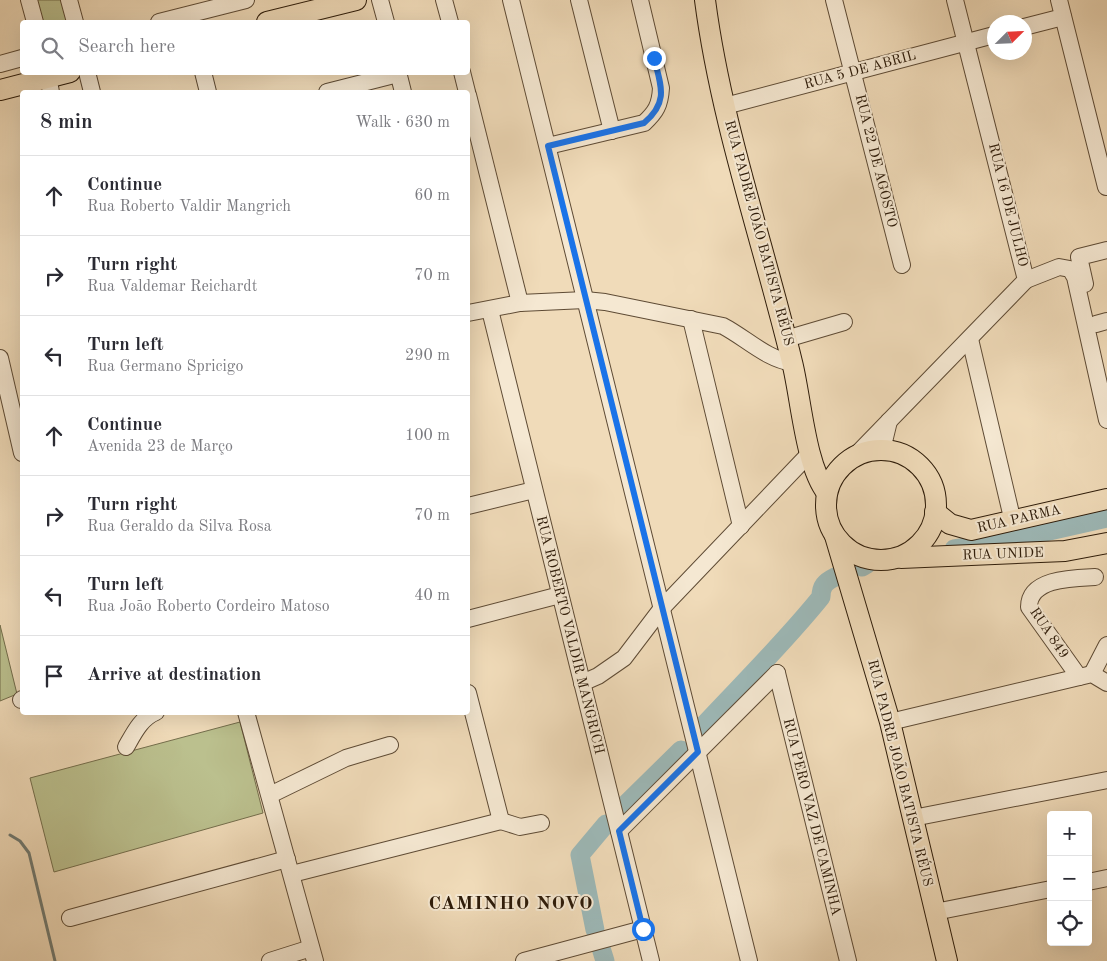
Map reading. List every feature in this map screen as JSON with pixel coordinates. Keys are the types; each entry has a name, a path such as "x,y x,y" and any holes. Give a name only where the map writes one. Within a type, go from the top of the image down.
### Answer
{"main road":[{"path":"272,20 307,6 356,0"},
{"name":"RUA PADRE JOÃO BATISTA RÉUS","path":"706,0 712,42 725,106 792,363 812,458 820,484 826,493"},
{"path":"0,90 49,81 63,75"},
{"path":"882,450 909,458 924,470 934,489 936,512 929,532 916,548 899,558 881,561 863,558 847,549 834,536 826,512 826,493 836,473 855,456 882,450"},
{"path":"812,458 826,472 836,473"},
{"name":"RUA PARMA","path":"936,512 950,524 971,530 1013,522 1107,499"},
{"name":"RUA PADRE JOÃO BATISTA RÉUS","path":"834,536 890,722 947,961"},
{"name":"RUA UNIDE","path":"899,558 1065,551 1107,543"},
{"path":"849,586 863,558"}],"street":[{"path":"29,0 34,20"},
{"path":"70,0 75,20"},
{"path":"163,20 188,7 246,0"},
{"path":"380,0 385,20"},
{"path":"444,0 449,20"},
{"path":"511,0 749,961"},
{"path":"579,0 612,131"},
{"path":"548,146 644,123 656,113 660,102 661,88 640,0"},
{"name":"RUA 22 DE AGOSTO","path":"834,0 902,265"},
{"name":"RUA 16 DE JULHO","path":"855,456 1026,280 955,0"},
{"path":"1059,0 1106,187"},
{"path":"1032,25 1063,17"},
{"name":"RUA 5 DE ABRIL","path":"725,106 987,37"},
{"path":"0,64 20,59"},
{"path":"88,75 92,90"},
{"path":"204,75 208,90"},
{"path":"334,90 391,75"},
{"path":"399,75 402,90"},
{"path":"463,75 466,90"},
{"path":"470,106 520,303"},
{"path":"1107,250 1081,256 1079,260 1102,323 1098,352 1107,369"},
{"path":"1026,280 1059,267 1070,269 1074,276 1098,352 1107,420"},
{"path":"470,313 520,303 586,300 605,302 723,326 740,335 773,358 792,363"},
{"name":"RUA ROBERTO VALDIR MANGRICH","path":"490,310 651,961"},
{"path":"691,319 741,526"},
{"path":"786,339 844,322"},
{"path":"970,339 1013,522"},
{"path":"0,358 20,427"},
{"path":"882,450 890,418"},
{"path":"582,683 598,676 624,658 662,608 741,526 812,458"},
{"path":"470,506 534,490"},
{"name":"RUA 849","path":"1085,676 1029,607 1029,600 1039,590 1055,581 1095,577"},
{"path":"470,618 560,595"},
{"path":"1085,676 1107,645"},
{"name":"RUA PERO VAZ DE CAMINHA","path":"698,752 776,673 848,961"},
{"path":"890,722 1085,676 1107,683"},
{"path":"470,701 501,821"},
{"path":"126,746 136,728 149,715"},
{"path":"247,715 313,955 270,961"},
{"path":"270,794 346,758 390,745"},
{"path":"619,831 698,752"},
{"path":"913,818 1107,780"},
{"path":"70,918 290,866 501,821 520,827 541,823"},
{"path":"1092,881 1107,878"},
{"path":"935,912 1047,890"},
{"path":"524,961 643,929"}],"green space":[{"path":"34,0 63,0 68,20 39,20"},
{"path":"0,625 17,694 0,701"},
{"path":"240,722 263,813 54,872 30,778"}],"waterway":[{"path":"954,549 1005,541 1107,518"},
{"path":"862,567 867,564"},
{"path":"702,727 792,631 821,597 824,585 835,577"},
{"path":"622,808 681,750"},
{"path":"595,930 580,855 606,824"},
{"path":"10,835 20,841 29,853 55,961"},
{"path":"601,948 605,961"}],"district":[{"name":"CAMINHO NOVO","path":"511,904"}],"route":[{"path":"643,929 619,831 698,752 548,146 644,123 656,113 660,102 661,88 654,58"}]}
